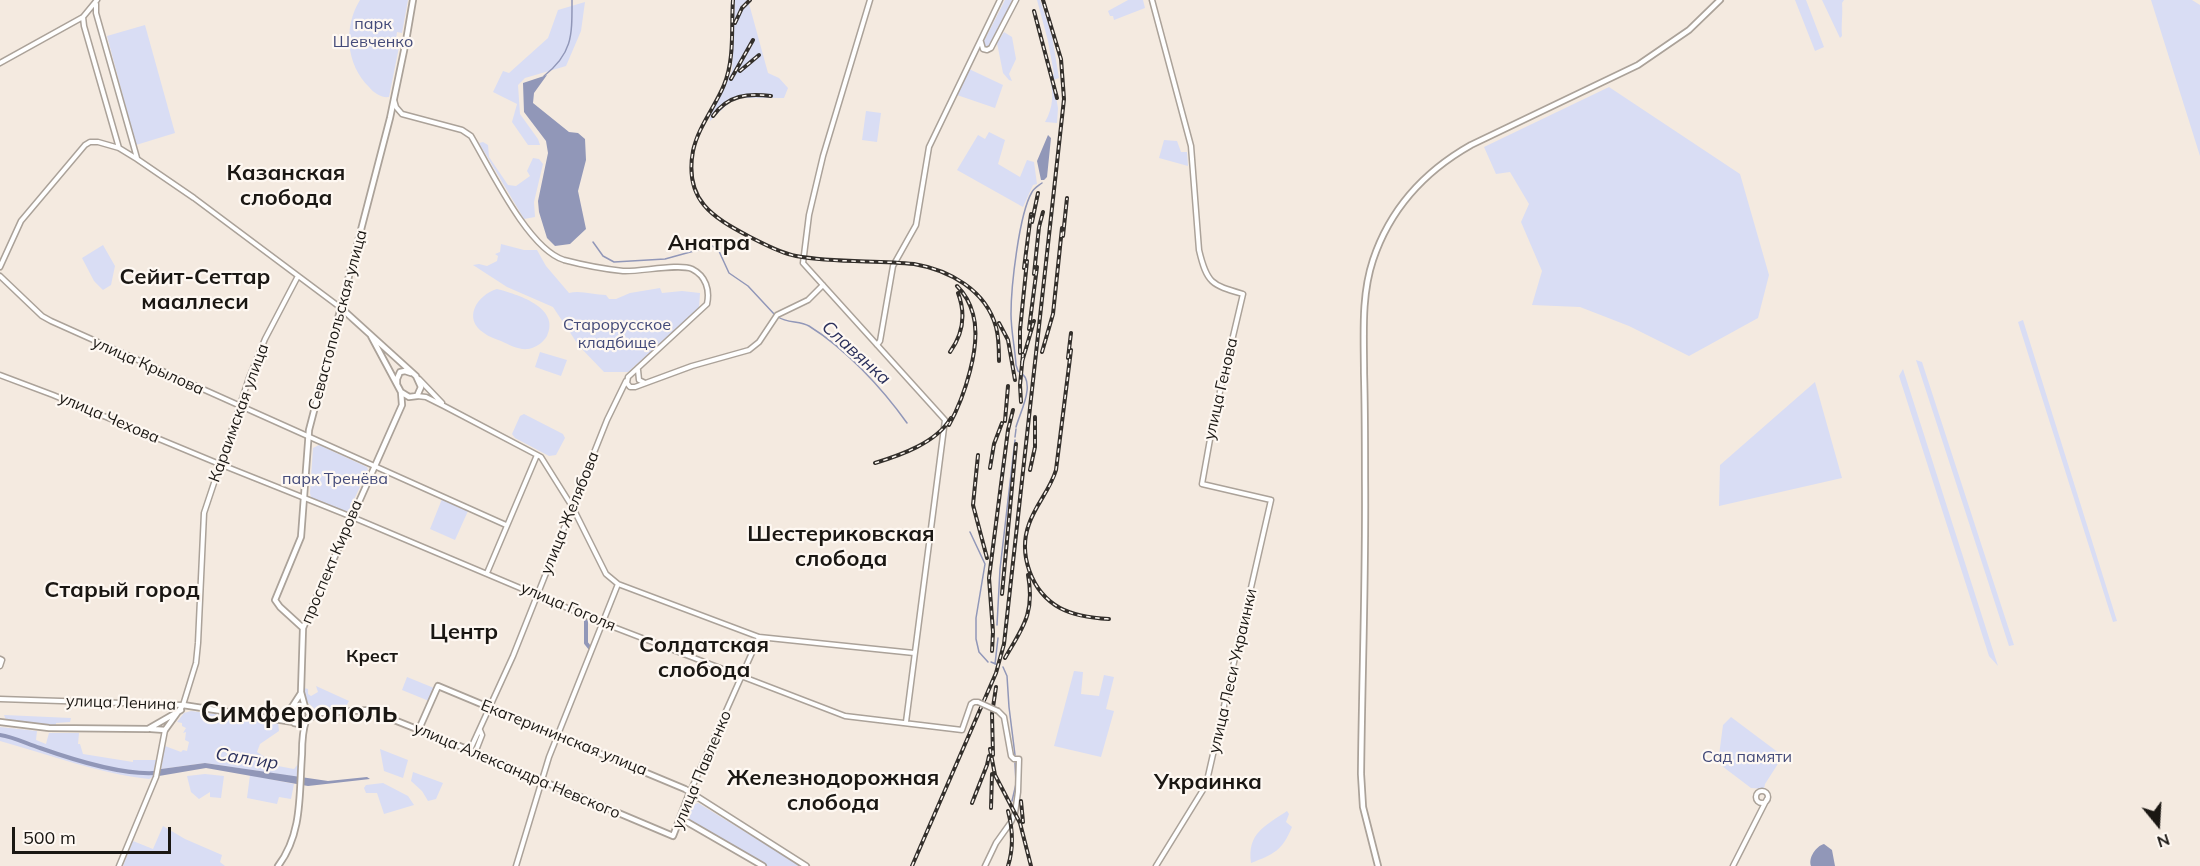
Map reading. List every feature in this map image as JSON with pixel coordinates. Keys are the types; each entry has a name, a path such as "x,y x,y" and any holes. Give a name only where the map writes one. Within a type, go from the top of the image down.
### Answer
{"main road":[{"name":"Севастопольская улица","path":"303,628 275,600 300,540 309,436 390,118 412,0"},
{"path":"874,0 870,0 823,156 809,215 803,263 945,420 906,722"},
{"path":"877,345 880,341 893,266 916,225 929,147 1000,0"},
{"path":"981,39 983,49 991,48 1016,0"},
{"name":"улица Генова","path":"1152,0 1191,146 1199,250 1204,268 1216,286 1244,294 1212,429 1202,484 1271,500"},
{"path":"1378,866 1363,807 1361,766 1365,572 1364,320 1368,278 1380,242 1404,201 1423,179 1445,160 1471,145 1638,65 1689,30 1720,0"},
{"path":"0,63 81,19 97,2"},
{"path":"97,2 96,13 137,159"},
{"path":"90,11 96,13"},
{"path":"81,19 119,148"},
{"path":"390,118 402,114 396,107 394,98"},
{"name":"улица Желябова","path":"402,114 468,133 526,228 553,255 571,261 624,271 686,267 701,276 708,289 707,304 631,375 618,395 490,708 480,730 476,733 473,751"},
{"path":"0,267 21,221 85,145 90,142 119,148 192,196 341,308 414,374 444,406"},
{"path":"127,152 131,152 134,148"},
{"name":"улица Крылова","path":"0,276 42,316 51,321 506,525"},
{"name":"Караимская улица","path":"182,708 196,663 202,520 260,350 298,276"},
{"path":"618,395 692,366 749,350 759,342 777,315 808,300 823,285"},
{"path":"371,336 401,392 414,397 426,397 537,454 544,461 573,508 606,574 618,584 759,637 914,653"},
{"path":"378,351 383,346"},
{"path":"635,387 639,379 639,369"},
{"path":"397,385 400,372 414,374"},
{"name":"улица Чехова","path":"0,375 54,395 305,500 352,517"},
{"path":"631,375 645,383"},
{"path":"402,405 420,390 419,379"},
{"path":"627,380 627,385 635,387"},
{"name":"проспект Кирова","path":"306,707 301,692 303,628 402,405 401,392"},
{"path":"487,573 537,454"},
{"name":"улица Леси Украинки","path":"1156,866 1206,784 1271,500"},
{"name":"улица Гоголя","path":"352,517 603,623 845,716 962,730 971,704 974,702 1002,713 1011,756 1019,759 1018,792 1015,813 1011,822 996,843 985,866"},
{"path":"516,866 558,736 618,584"},
{"name":"улица Павленко","path":"673,836 690,792 759,637"},
{"path":"0,666 1,660"},
{"name":"Екатерининская улица","path":"419,729 438,686 690,792 806,866"},
{"name":"проспект Кирова","path":"291,708 301,692"},
{"name":"улица Ленина","path":"0,699 182,708 276,718 295,723"},
{"path":"276,718 300,705 318,713"},
{"path":"278,866 287,853 295,831 301,791 303,735 309,714 306,707"},
{"path":"119,866 156,777 168,722 182,708"},
{"path":"291,708 289,717 303,735"},
{"name":"улица Александра Невского","path":"318,713 369,710 473,751 673,836"},
{"path":"295,723 307,720 318,713"},
{"path":"0,722 61,728 165,730"},
{"path":"148,729 168,722"},
{"path":"1733,866 1761,811 1767,799 1767,793 1762,791 1757,793 1756,799 1761,811"},
{"path":"1756,799 1762,802 1767,799"},
{"path":"680,818 763,866"}],"green space":[{"name":"парк Шевченко","path":"360,0 408,0 402,33 397,32 396,40 400,42 389,97 380,96 371,89 361,78 352,57 349,34"},
{"path":"735,0 748,0 768,73 779,78 788,88 784,98 734,98 710,121 710,115 732,71"},
{"path":"1005,0 1012,0 1010,6 990,45 984,47 983,43"},
{"path":"1037,0 1040,0 1052,36 1059,78 1053,80 1058,108 1057,123 1045,122 1052,100 1050,77 1054,74"},
{"path":"1128,0 1143,0 1145,8 1114,20 1108,11"},
{"path":"1795,0 1806,0 1824,47 1815,51"},
{"path":"1822,0 1844,0 1840,38"},
{"path":"2151,0 2192,0 2200,5 2200,156"},
{"path":"585,2 581,31 566,66 525,78 518,85 520,114 540,145 528,145 512,122 517,104 493,92 503,71 509,73 548,38 558,10"},
{"path":"145,25 175,133 136,145 107,36"},
{"path":"1004,32 1012,37 1016,59 1009,74 1012,81 1003,73 997,43"},
{"path":"969,69 1003,85 995,108 957,95"},
{"path":"1609,87 1740,174 1769,275 1758,318 1689,356 1629,326 1580,307 1532,305 1542,271 1521,222 1529,204 1510,172 1496,174 1484,147"},
{"path":"866,111 881,113 877,142 862,140"},
{"path":"989,132 1005,140 998,164 1020,177 1027,160 1034,162 1037,184 1033,185 1023,207 957,170 978,135 985,139"},
{"path":"1164,140 1177,141 1181,152 1187,152 1188,166 1159,158"},
{"path":"483,142 488,145 489,157 508,185 516,186 530,176 527,171 533,158 539,159 543,164 534,202 535,217 524,219 479,143"},
{"name":"Старорусское кладбище","path":"501,244 524,250 537,250 546,266 569,293 606,295 609,299 616,299 630,293 660,288 662,293 682,291 700,293 699,309 628,372 604,372 579,346 553,307 507,287 473,265 487,266 497,261 498,256 495,254 500,252"},
{"path":"103,245 115,266 111,285 103,290 94,281 82,258"},
{"path":"497,289 525,298 548,317 550,326 547,336 541,343 531,348 517,348 488,336 477,327 473,315 478,302 483,296"},
{"path":"2023,320 2117,621 2113,622 2018,322"},
{"path":"540,352 567,360 561,376 535,367"},
{"path":"1916,360 1922,362 2014,645 2009,646"},
{"path":"1903,369 1998,666 1989,656 1899,376"},
{"path":"1815,382 1842,478 1719,506 1720,465"},
{"path":"524,414 563,434 565,438 556,455 549,456 515,438 512,434 520,416"},
{"name":"парк Тренёва","path":"319,445 367,467 368,470 348,512 311,498 313,448"},
{"path":"442,499 468,511 455,540 430,529"},
{"path":"1074,671 1083,672 1081,694 1099,696 1104,675 1114,677 1106,709 1114,711 1101,757 1054,746"},
{"path":"407,677 434,688 429,701 402,690"},
{"path":"316,686 349,701 345,708 317,711 305,700 304,688 308,689 308,694 311,696 318,692"},
{"path":"191,711 278,722 279,731 260,744 257,752 278,766 294,769 298,764 297,777 205,763 161,769 165,746 181,752 187,751 189,742 185,740 186,732 183,733 186,728 182,726 182,723 177,722 184,713"},
{"path":"4,715 71,718 70,722 56,723 56,726 6,720"},
{"name":"Сад памяти","path":"1731,717 1783,756 1764,789 1751,788 1718,763 1723,725"},
{"path":"0,727 37,731 36,740 46,744 49,733 79,733 78,744 83,754 133,762 133,760 156,760 153,777 149,779 111,772 0,741"},
{"path":"380,749 408,760 403,778 384,771"},
{"path":"413,772 443,783 436,799 428,801 422,791 411,781"},
{"path":"205,774 224,776 221,798 210,797 210,792 199,799 191,792 187,776"},
{"path":"250,775 294,784 291,799 279,797 277,804 247,798"},
{"path":"383,783 408,796 414,805 384,814 377,793 366,793 364,788 366,785"},
{"path":"698,803 801,866 766,866 689,821 687,812 692,805"},
{"path":"1287,811 1289,814 1286,822 1292,827 1281,847 1251,863 1252,844 1259,831"},
{"path":"163,826 185,839 222,855 220,862 225,866 123,866 133,841 153,849"}],"shaded area":[{"path":"547,75 534,93 533,103 569,132 578,133 585,139 586,160 578,191 586,229 570,244 555,246 547,238 538,201 548,153 546,141 524,112 523,83"},
{"path":"1048,135 1051,138 1047,177 1041,180 1037,161"},
{"path":"205,763 328,781 367,777 370,779 308,786 206,768 159,776 161,769"},
{"path":"1824,844 1832,850 1835,866 1811,866 1813,853"}],"waterway":[{"name":"Славянка","path":"544,76 554,68 566,51 571,33 572,0"},
{"path":"1016,427 1026,397 1027,381 1016,365 1011,314 1012,287 1027,202 1036,187 1042,183"},
{"name":"Славянка","path":"593,242 603,256 614,262 665,259 712,246 718,249 729,273 748,286 775,315"},
{"name":"Славянка","path":"778,317 802,323 823,335 875,383 907,423"},
{"path":"1015,437 1016,429"},
{"path":"997,625 1000,569 1015,440"},
{"name":"Славянка","path":"970,532 985,564 976,618 976,639 979,652 988,662"},
{"path":"586,618 586,643 590,648"},
{"path":"995,664 998,638"},
{"name":"Славянка","path":"991,662 998,665"},
{"name":"Славянка","path":"1003,667 1007,676 1015,755"},
{"name":"Салгир","path":"0,735 102,767 135,772 164,772"},
{"name":"Славянка","path":"1012,801 1016,784 1015,763"}],"railway":[{"path":"733,0 730,64 724,85 695,142 693,151 691,168 693,182 704,205 736,230 790,255 825,260 914,264 953,277 975,292 991,314 998,335 999,361"},
{"path":"735,23 742,8 750,0"},
{"path":"912,866 996,673 1004,644 1064,99 1061,59 1043,0"},
{"path":"1034,11 1057,98"},
{"path":"731,79 753,40"},
{"path":"740,71 759,55"},
{"path":"713,116 725,104 739,97 771,96"},
{"path":"1032,222 1038,193"},
{"path":"1063,236 1067,198"},
{"path":"1034,274 1039,227 1043,212"},
{"path":"1024,268 1031,214"},
{"path":"1042,352 1053,314 1062,228"},
{"path":"1020,353 1027,261"},
{"path":"1029,329 1037,267"},
{"path":"949,425 966,386 975,341 972,310 965,295 957,286"},
{"path":"950,352 958,338 962,324 962,309 958,293"},
{"path":"1022,362 1034,321"},
{"path":"999,323 1008,340 1015,380"},
{"path":"1068,358 1071,333"},
{"path":"1071,350 1056,470 1029,524 1026,536 1026,560 1035,582 1050,601 1072,613 1109,619"},
{"path":"1021,402 1023,354"},
{"path":"1005,421 1008,386"},
{"path":"992,651 989,578 1008,430 1013,410"},
{"path":"1030,470 1035,447 1035,417"},
{"path":"875,463 917,447 936,434 951,418"},
{"path":"990,468 994,444 1002,423"},
{"path":"1002,594 1016,444"},
{"path":"978,455 973,505 987,558"},
{"path":"1005,658 1029,610 1028,575"},
{"path":"993,755 992,714 996,687"},
{"path":"990,749 995,775 1020,823 1031,866"},
{"path":"972,803 989,756"},
{"path":"991,808 992,774"},
{"path":"1021,801 1023,822"},
{"path":"1008,811 1012,838 1008,866"}],"district":[{"name":"Казанская слобода","path":"286,186"},
{"name":"Анатра","path":"709,243"},
{"name":"Сейит-Сеттар мааллеси","path":"195,290"},
{"name":"Шестериковская слобода","path":"841,546"},
{"name":"Старый город","path":"122,590"},
{"name":"Центр","path":"464,632"},
{"name":"Крест","path":"372,657"},
{"name":"Солдатская слобода","path":"704,658"},
{"name":"Симферополь","path":"299,714"},
{"name":"Украинка","path":"1208,782"},
{"name":"Железнодорожная слобода","path":"833,790"}]}
